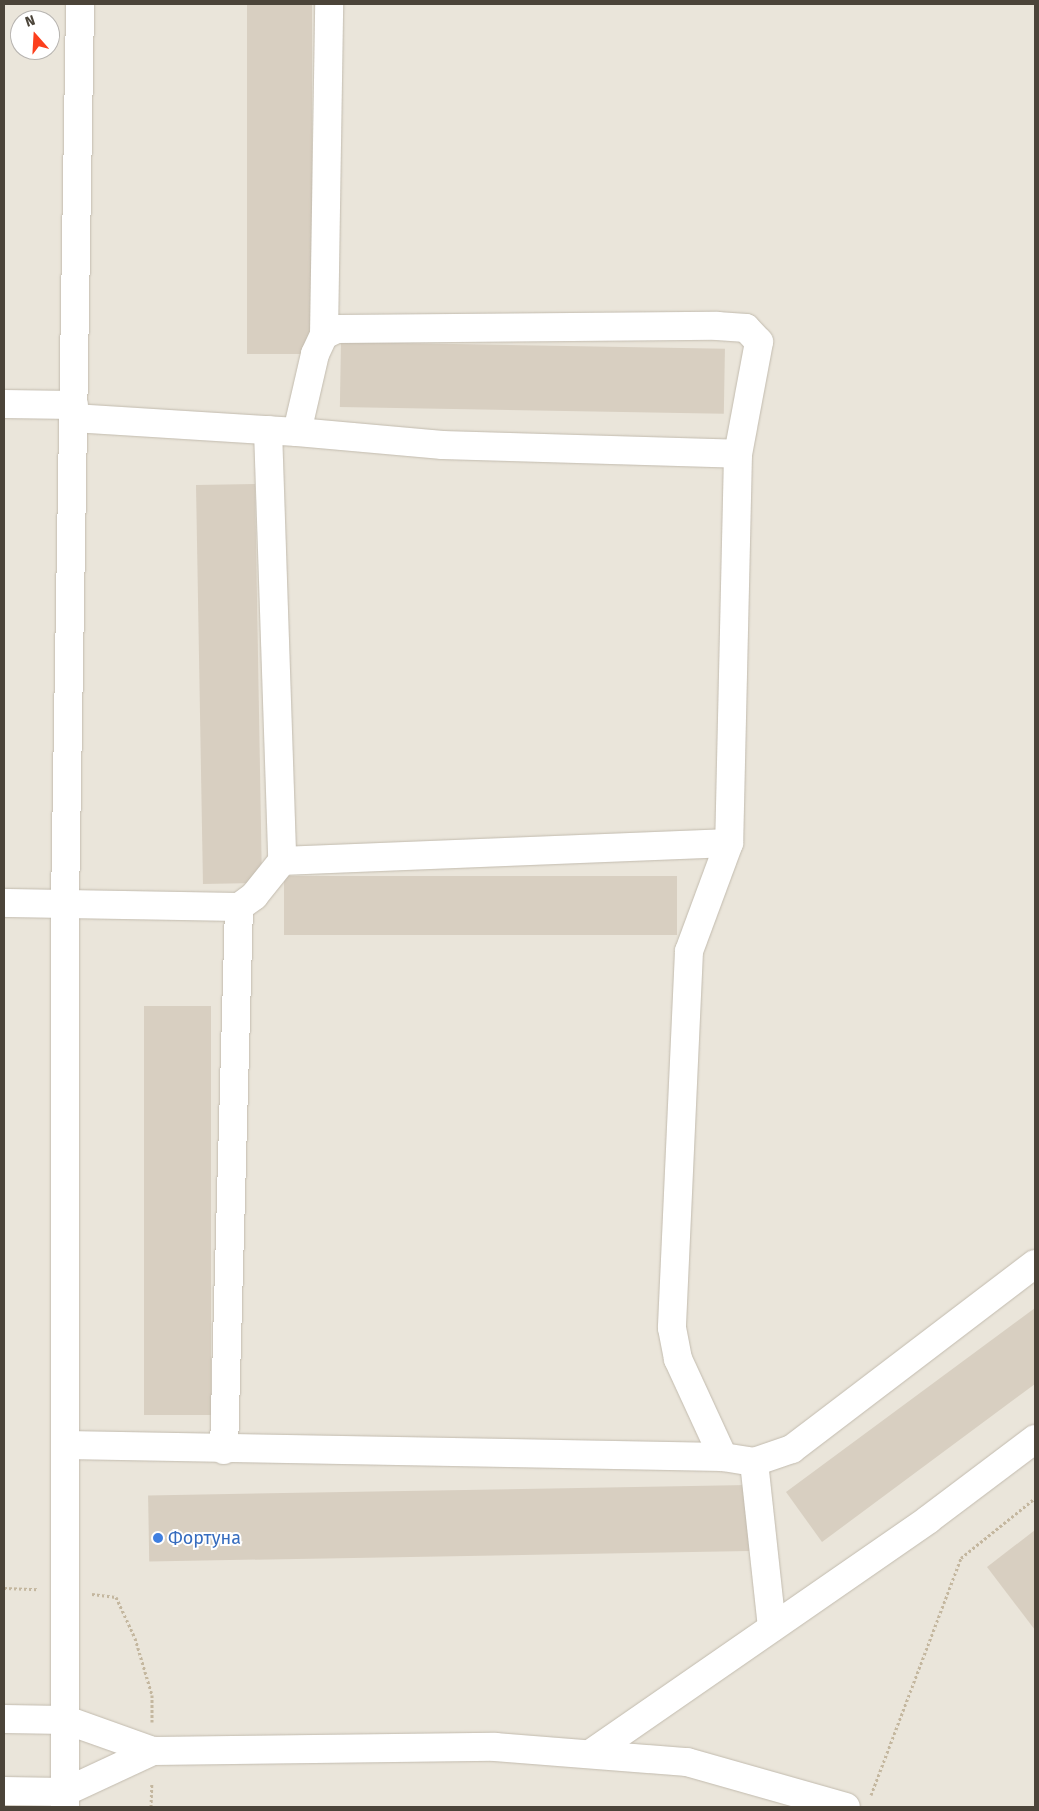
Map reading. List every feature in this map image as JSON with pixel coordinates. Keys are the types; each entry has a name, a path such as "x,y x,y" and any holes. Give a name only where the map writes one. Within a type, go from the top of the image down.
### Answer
{"street":[{"path":"65,1800 65,902 80,4"},
{"path":"297,432 315,354 324,335 329,4"},
{"path":"324,335 337,329 746,328 759,342 738,454 729,843 689,952 672,1328 678,1359 723,1457"},
{"path":"4,404 268,430 442,444 738,454"},
{"path":"4,903 65,902 239,907 254,896 282,861 268,430"},
{"path":"282,861 729,843"},
{"path":"224,1450 239,907"},
{"path":"66,1445 224,1450 723,1457 754,1462 792,1449 1035,1264"},
{"path":"590,1754 929,1519 1035,1438"},
{"path":"754,1462 772,1628"},
{"path":"4,1719 66,1720 153,1751 495,1746 687,1762 858,1803"},
{"path":"4,1791 65,1800 153,1751"}],"path":[{"path":"858,1803 961,1558 1035,1498"},
{"path":"4,1588 66,1590 116,1597 135,1638 152,1695 153,1751"}],"shaded area":[{"path":"4,4 1035,4 1035,1807 4,1807"}],"building":[{"path":"247,4 312,4 312,354 247,354"},
{"path":"341,342 725,349 724,414 340,407"},
{"path":"255,484 262,883 203,884 196,485"},
{"path":"284,876 677,876 677,935 284,935"},
{"path":"144,1006 211,1006 211,1415 144,1415"},
{"path":"1035,1308 1035,1384 822,1542 786,1492"},
{"path":"748,1485 749,1551 149,1561 148,1495"},
{"path":"1035,1530 1035,1630 987,1567"}],"place":[{"name":"Фортуна","path":"158,1538"}]}
